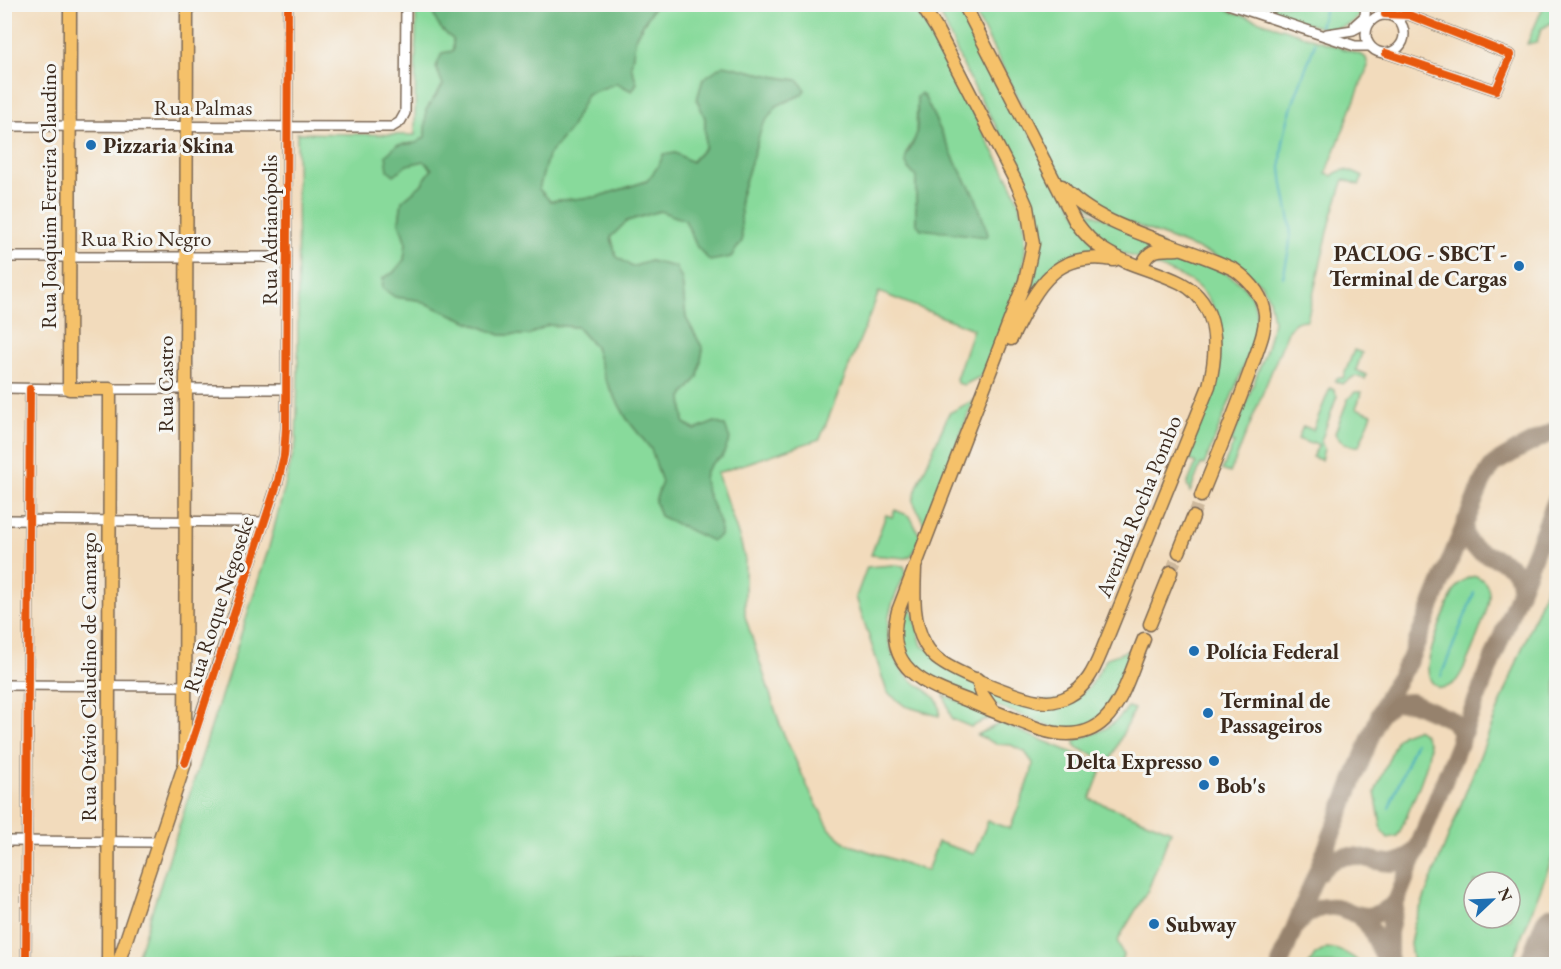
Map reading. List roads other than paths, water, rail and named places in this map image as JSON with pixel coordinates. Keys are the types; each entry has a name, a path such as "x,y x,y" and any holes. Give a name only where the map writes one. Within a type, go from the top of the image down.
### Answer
{"main road":[{"name":"Rua Joaquim Ferreira Claudino","path":"69,389 70,4"},
{"name":"Rua Castro","path":"185,763 187,4"},
{"name":"Avenida Rocha Pombo","path":"921,4 936,28 1017,184 1030,219 1032,244 1029,268 895,623 896,646 900,657 915,676 923,682 1039,729 1072,735 1091,730 1110,716 1118,704 1144,639"},
{"name":"Avenida Rocha Pombo","path":"915,568 916,616 925,644 942,662 977,679 1027,698 1045,702 1069,696 1085,683 1101,653 1209,386 1215,355 1213,324 1203,303 1182,284 1124,261 1104,250 1084,233 1068,209 964,4"},
{"name":"Avenida Rocha Pombo","path":"1046,162 1071,196 1092,212 1225,265 1243,276 1258,294 1265,315 1262,337 1202,496"},
{"path":"1141,267 1146,256 1154,250 1182,248"},
{"path":"986,386 1032,297 1044,280 1061,266 1082,258 1100,257 1124,261"},
{"path":"69,389 110,389"},
{"name":"Rua Otávio Claudino de Camargo","path":"110,389 108,842 111,964"},
{"path":"1179,552 1193,517"},
{"path":"1150,624 1171,572"},
{"path":"977,679 982,694 993,711"},
{"name":"Rua Roque Negoseke","path":"111,964 159,842 185,763"}],"street":[{"name":"Rua Adrianópolis","path":"284,456 288,4"},
{"name":"Rua Palmas","path":"4,126 386,127 400,122 405,107 406,4"},
{"path":"1228,4 1355,46 1370,46 1380,52 1496,90 1511,55 1409,15 1385,9"},
{"path":"1345,32 1365,16 1366,4"},
{"path":"1322,35 1345,32 1370,21 1385,9"},
{"path":"1385,9 1398,19 1404,30 1402,43 1398,48 1386,53"},
{"path":"1370,21 1366,33 1370,46"},
{"name":"Rua Rio Negro","path":"4,257 287,257"},
{"path":"4,388 69,389"},
{"path":"26,964 30,388"},
{"path":"110,389 286,389"},
{"name":"Rua Roque Negoseke","path":"185,763 284,456"},
{"path":"4,520 264,522"},
{"path":"4,685 185,686"},
{"name":"Rua Roque Negoseke","path":"185,718 200,716"},
{"path":"4,841 159,842"}],"waterway":[{"path":"1320,27 1326,4"},
{"path":"1283,277 1289,250 1290,222 1282,178 1282,148 1294,102 1315,43"},
{"path":"1441,676 1474,593"},
{"path":"1389,808 1415,743"}],"tunnel":[{"path":"1193,517 1201,496"},
{"path":"1171,572 1179,552"}],"place":[{"name":"Pizzaria Skina","path":"91,145"},
{"name":"PACLOG - SBCT - Terminal de Cargas","path":"1519,266"},
{"name":"Polícia Federal","path":"1194,651"},
{"name":"Terminal de Passageiros","path":"1208,713"},
{"name":"Delta Expresso","path":"1214,761"},
{"name":"Bob's","path":"1204,785"},
{"name":"Subway","path":"1154,924"}]}
